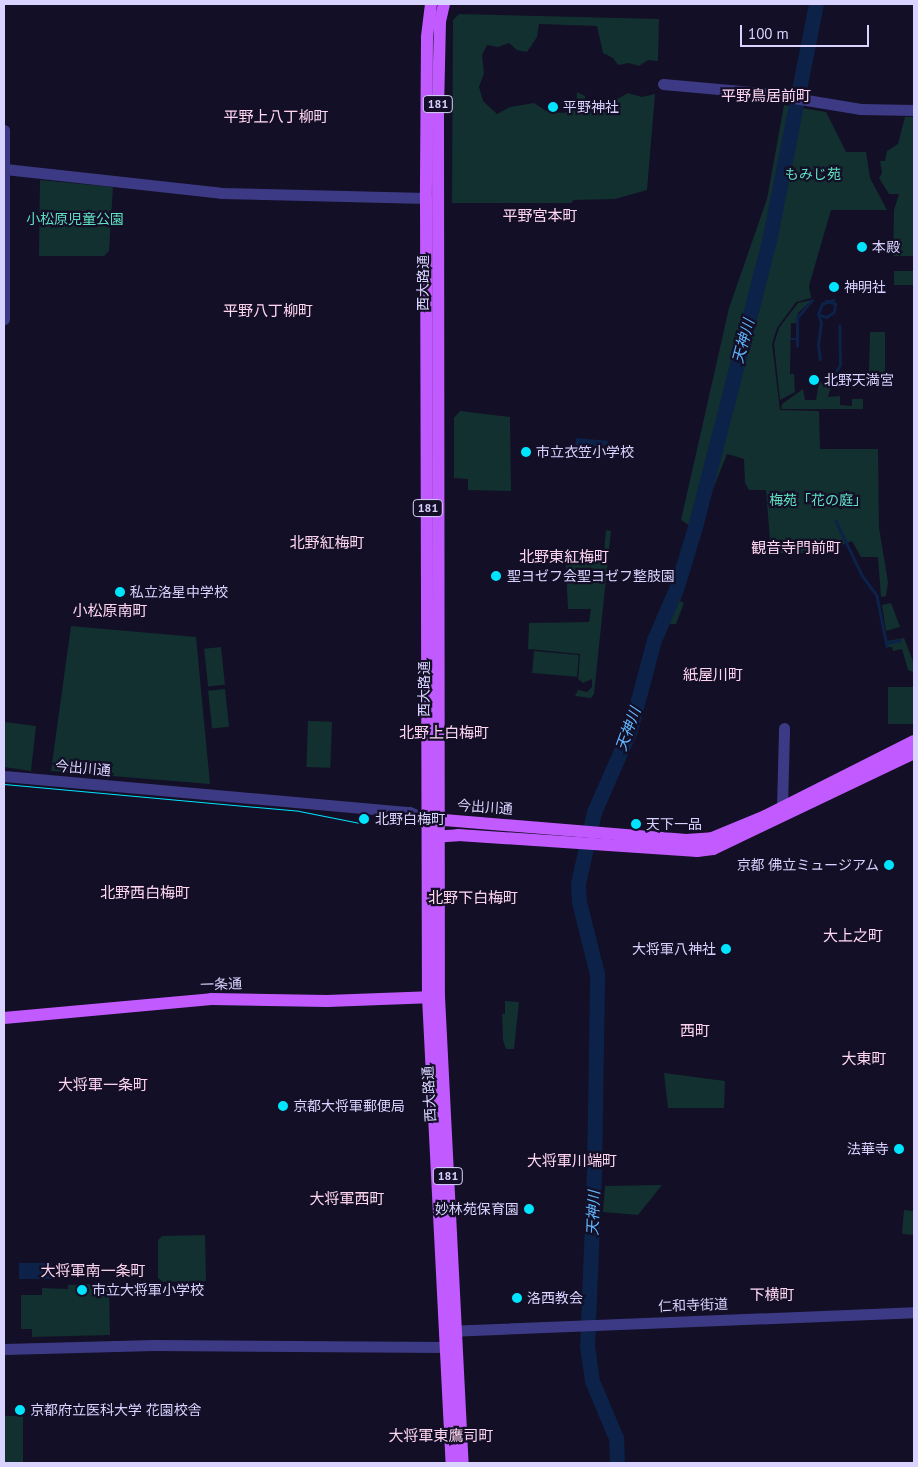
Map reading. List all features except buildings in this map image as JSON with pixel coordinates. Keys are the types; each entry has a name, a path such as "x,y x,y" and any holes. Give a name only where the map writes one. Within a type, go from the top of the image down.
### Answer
{"main road":[{"name":"西大路通","path":"431,4 427,38 426,198 434,819"},
{"name":"西大路通","path":"444,4 440,21 438,112 434,997 451,1331 463,1463"},
{"name":"今出川通","path":"434,837 587,836 699,840 728,833 914,741"},
{"name":"今出川通","path":"434,819 705,850 719,847 914,754"},
{"name":"一条通","path":"4,1018 221,998 327,1001 434,997"},
{"name":"西大路通","path":"451,1331 447,1347 452,1463"}],"street":[{"path":"663,84 792,98 861,109 914,110"},
{"path":"4,130 4,319"},
{"path":"4,161 221,193 426,198"},
{"path":"775,821 782,807 784,728"},
{"name":"今出川通","path":"4,776 409,812 434,819"},
{"name":"仁和寺街道","path":"451,1331 914,1312"},
{"path":"4,1349 154,1345 447,1347"}],"green space":[{"name":"平野神社","path":"459,14 659,19 658,61 648,60 639,66 629,63 618,65 613,58 603,53 597,26 539,24 537,37 527,52 517,50 509,43 498,47 487,45 482,55 484,73 479,87 483,101 497,114 510,107 534,103 546,111 563,113 576,110 577,92 585,96 585,108 607,105 628,93 642,97 655,94 647,190 615,199 573,200 572,203 452,203 453,20"},
{"name":"もみじ苑","path":"784,105 826,112 846,152 866,152 870,178 887,210 831,210 809,286 811,298 796,302 777,328 772,344 780,410 819,411 820,449 878,449 879,528 888,582 886,596 881,597 878,557 861,557 852,541 839,546 838,553 771,553 766,490 749,490 745,483 744,459 727,454 700,522 696,551 680,601 684,603 676,624 669,624 665,631 697,531 681,520 729,308 767,199"},
{"path":"905,117 914,117 914,256 893,256 894,210 899,194 889,194 879,178 882,173 880,161 885,161 887,151 898,144"},
{"name":"小松原児童公園","path":"40,180 113,187 109,251 104,256 39,256"},
{"path":"894,271 914,271 914,285 894,285"},
{"path":"812,300 798,313 796,323 791,323 790,374 794,374 795,392 780,400 774,344 779,328 798,303"},
{"path":"870,332 885,332 885,377 882,378 869,372"},
{"path":"819,382 832,382 828,397 840,396 840,405 852,406 852,399 863,399 863,409 781,409 782,404 803,389 805,400 816,400"},
{"path":"460,411 510,417 511,491 468,490 468,479 454,478 454,418"},
{"path":"606,530 611,531 594,694 591,698 575,696 578,690 587,692 592,687 592,679 583,683 578,679 580,654 528,649 529,623 589,622 591,609 568,609 565,552 604,553"},
{"path":"891,603 900,627 886,631 882,605"},
{"path":"71,626 196,637 210,784 51,771"},
{"path":"904,638 914,664 913,672 908,670 902,649 893,651 892,647 888,647 887,641"},
{"path":"221,647 225,685 208,687 204,649"},
{"path":"534,651 579,655 577,677 532,673"},
{"path":"888,687 914,687 914,724 888,724"},
{"path":"225,689 229,727 212,729 208,691"},
{"path":"308,721 332,722 330,768 306,767"},
{"path":"4,722 36,726 31,771 4,767"},
{"path":"505,1001 519,1002 514,1049 506,1049 503,1040 502,1014 505,1014"},
{"path":"664,1073 725,1081 724,1108 668,1108"},
{"path":"662,1185 638,1215 603,1212 605,1186"},
{"path":"904,1210 914,1211 914,1235 902,1234"},
{"path":"205,1235 206,1281 163,1282 158,1278 158,1240 162,1236"},
{"path":"113,1283 113,1288 109,1289 110,1335 32,1337 32,1329 21,1329 21,1295 42,1295 42,1288 68,1289 68,1285"},
{"path":"4,1416 23,1416 23,1463 4,1463"}],"water":[{"path":"576,438 608,441 606,458 575,455"},
{"path":"19,1263 52,1263 52,1279 19,1279"}],"waterway":[{"name":"天神川","path":"617,1463 616,1438 592,1381 587,1347 594,1174 597,974 579,902 578,883 594,812 630,730 654,640 676,589 695,527 769,241 816,4"},
{"path":"797,346 797,318 812,300"},
{"path":"820,360 818,346 821,323 818,314 822,304 833,300"},
{"path":"818,314 826,317 834,312 835,304 826,301"},
{"path":"833,377 840,365 839,326"},
{"path":"791,339 797,339"},
{"path":"836,521 862,575 877,596 887,646"},
{"path":"887,643 900,640"}],"tram line":[{"path":"4,784 299,811 365,824"}],"place":[{"name":"平野神社","path":"553,107"},
{"name":"本殿","path":"862,247"},
{"name":"神明社","path":"834,287"},
{"name":"北野天満宮","path":"814,380"},
{"name":"市立衣笠小学校","path":"526,452"},
{"name":"聖ヨゼフ会聖ヨゼフ整肢園","path":"496,576"},
{"name":"私立洛星中学校","path":"120,592"},
{"name":"北野白梅町","path":"364,819"},
{"name":"天下一品","path":"636,824"},
{"name":"京都 佛立ミュージアム","path":"889,865"},
{"name":"大将軍八神社","path":"726,949"},
{"name":"京都大将軍郵便局","path":"283,1106"},
{"name":"法華寺","path":"899,1149"},
{"name":"妙林苑保育園","path":"529,1209"},
{"name":"市立大将軍小学校","path":"82,1290"},
{"name":"洛西教会","path":"517,1298"},
{"name":"京都府立医科大学 花園校舎","path":"20,1410"}],"district":[{"name":"平野鳥居前町","path":"766,96"},
{"name":"平野上八丁柳町","path":"276,117"},
{"name":"平野宮本町","path":"540,216"},
{"name":"平野八丁柳町","path":"268,311"},
{"name":"北野紅梅町","path":"327,543"},
{"name":"観音寺門前町","path":"796,548"},
{"name":"北野東紅梅町","path":"564,557"},
{"name":"小松原南町","path":"110,611"},
{"name":"紙屋川町","path":"713,675"},
{"name":"北野上白梅町","path":"444,733"},
{"name":"北野西白梅町","path":"145,893"},
{"name":"北野下白梅町","path":"473,898"},
{"name":"大上之町","path":"853,936"},
{"name":"西町","path":"695,1031"},
{"name":"大東町","path":"864,1059"},
{"name":"大将軍一条町","path":"103,1085"},
{"name":"大将軍川端町","path":"572,1161"},
{"name":"大将軍西町","path":"347,1199"},
{"name":"大将軍南一条町","path":"93,1271"},
{"name":"下横町","path":"772,1295"},
{"name":"大将軍東鷹司町","path":"441,1436"}],"park label":[{"name":"梅苑「花の庭」","path":"818,500"}]}
